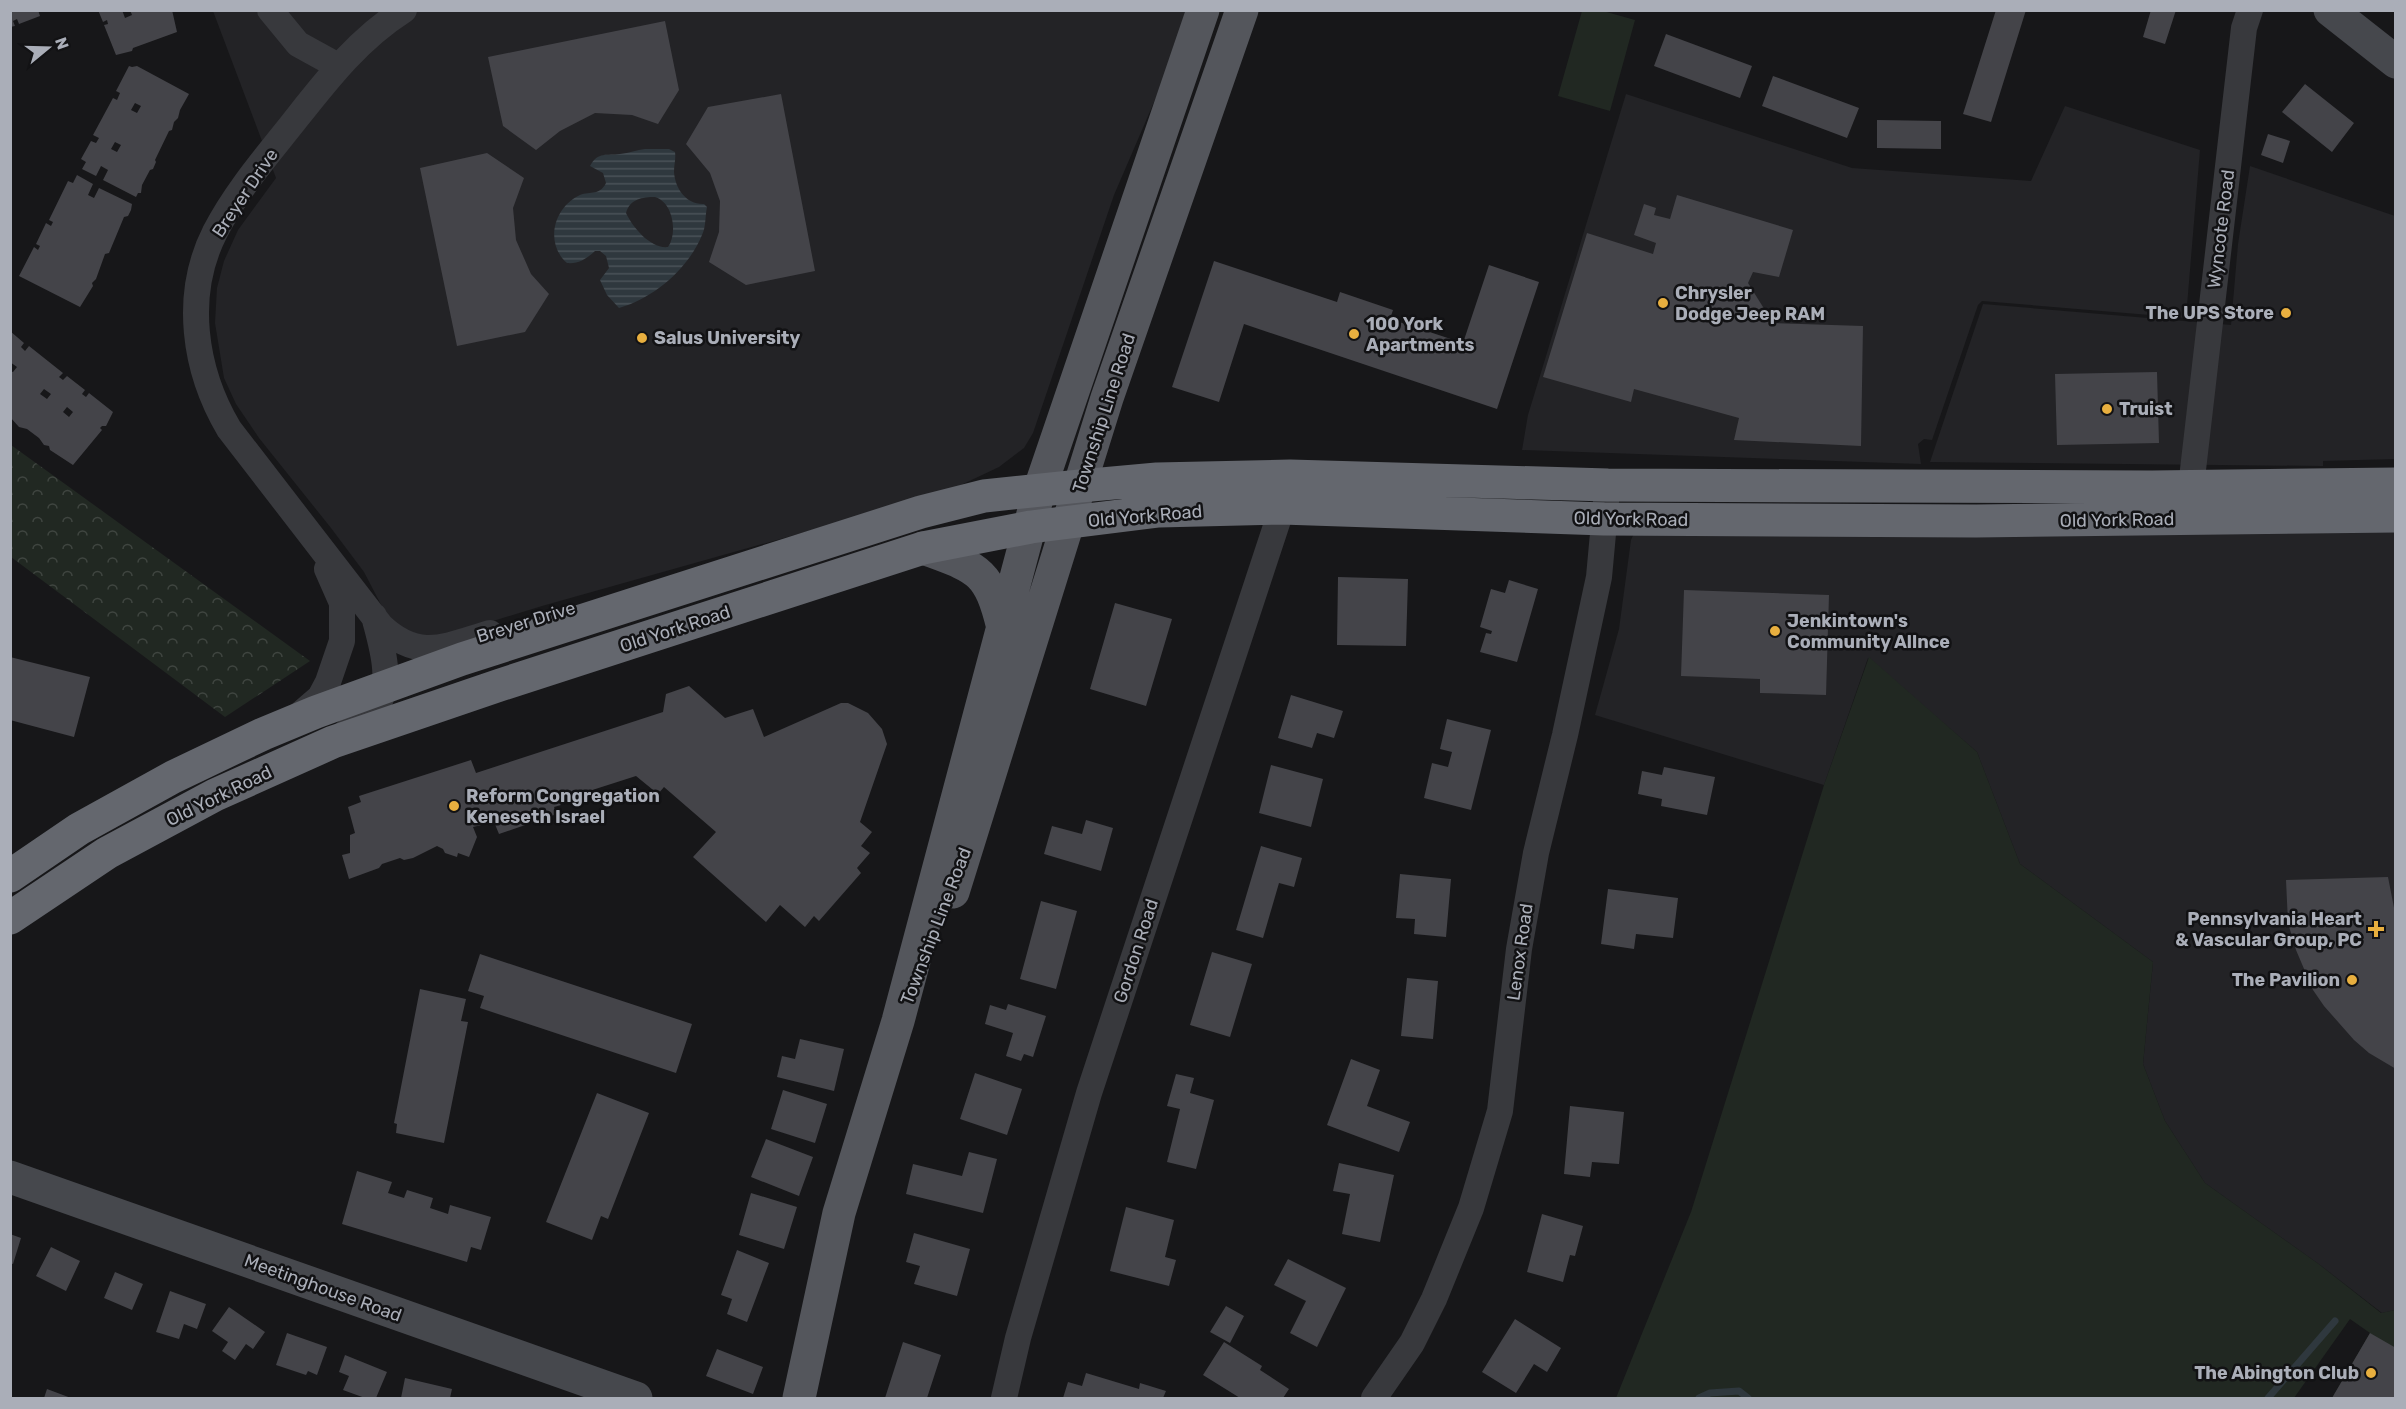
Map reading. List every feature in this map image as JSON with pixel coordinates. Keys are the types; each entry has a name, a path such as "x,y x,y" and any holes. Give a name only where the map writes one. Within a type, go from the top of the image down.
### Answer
{"highway":[{"name":"Old York Road","path":"10,876 79,829 173,777 292,722 462,659 921,512 984,496 1156,479 1290,476 1608,485 1899,486 2396,516"},
{"name":"Old York Road","path":"10,918 107,852 215,795 333,742 500,685 923,548 1031,527 1160,511 1282,508 1604,519 1894,521 2192,503 2396,484"},
{"path":"1894,521 1899,486"}],"main road":[{"name":"Township Line Road","path":"799,1398 839,1213 898,1021 1039,491 1203,10"},
{"name":"Township Line Road","path":"898,1021 955,887 1107,398 1242,10"},
{"path":"923,548 972,567 981,575 996,599 1003,627"}],"street":[{"path":"270,10 298,44 338,66"},
{"name":"Breyer Drive","path":"404,10 374,32 338,66 252,176 220,224 202,268 197,289 199,354 213,400 229,429 374,616 390,634 414,646 438,649 605,598 639,591 688,586"},
{"name":"Wyncote Road","path":"2192,503 2244,28 2250,10"},
{"path":"2330,10 2396,62"},
{"name":"Lenox Road","path":"1374,1398 1412,1343 1434,1299 1470,1208 1500,1111 1521,939 1536,853 1565,735 1596,588 1608,485"},
{"name":"Gordon Road","path":"1004,1398 1021,1327 1089,1093 1282,508"},
{"name":"Breyer Drive","path":"292,722 320,697 333,668 344,631 342,603 311,534"},
{"name":"Breyer Drive","path":"333,742 370,713 381,698 385,658 374,616"},
{"name":"Meetinghouse Road","path":"10,1177 636,1398"}],"shaded area":[{"name":"Salus University","path":"213,11 1190,11 1179,44 1114,195 1033,433 1024,448 999,467 944,493 542,606 435,639 411,634 389,620 364,572 259,438 236,404 224,378 215,323 217,288 224,261 238,230 276,178"},
{"path":"1626,94 1852,168 2031,181 2065,106 2200,150 2186,318 1982,301 1978,305 1932,440 1924,439 1918,444 1921,464 1522,450 1528,415"},
{"path":"642,149 669,149 675,152 674,172 679,190 687,199 707,207 705,225 696,247 679,270 645,297 619,308 607,295 600,280 609,268 606,256 600,251 595,251 575,263 567,263 556,246 555,227 563,209 569,202 582,194 600,190 606,183 603,173 590,166 596,158","holes":["655,197 661,200 670,211 672,219 673,234 668,247 655,245 649,241 633,225 626,213 630,205 637,200"]},
{"path":"2250,166 2395,216 2395,459 2323,461 2323,466 1930,462 1983,304 2231,325 2238,244"},
{"path":"2395,516 2395,1310 2382,1313 2320,1265 2205,1183 2165,1121 2143,1064 2153,962 2020,864 1977,752 1868,658 1824,785 1595,715 1619,629 1631,540 1640,520"}],"green space":[{"path":"1582,11 1603,11 1635,20 1610,111 1558,96"},
{"path":"11,445 310,661 225,717 11,557"},
{"path":"1869,657 1977,752 2020,864 2153,962 2143,1064 2165,1121 2205,1183 2320,1265 2381,1313 2395,1310 2395,1398 2332,1398 2370,1333 2350,1319 2294,1398 1616,1398 1691,1212 1824,785"}],"building":[{"path":"10,10 38,10 40,16 19,24 17,19 13,21 15,26 10,27"},
{"path":"98,10 122,10 125,18 132,15 130,10 172,10 177,32 133,48 132,51 116,55 104,25 108,24 107,20 103,22"},
{"path":"1996,10 2026,10 1991,122 1963,114"},
{"path":"2151,10 2176,10 2165,44 2143,37"},
{"path":"665,21 679,90 658,124 632,115 595,113 560,131 536,150 503,126 488,57"},
{"path":"1666,34 1752,66 1740,98 1654,66"},
{"path":"129,66 137,66 189,94 155,160 153,169 150,170 142,185 141,193 138,193 136,197 103,180 108,170 101,166 96,176 82,169 86,162 81,159 91,141 96,143 99,138 93,135 113,98 117,100 120,93 116,91","holes":["135,103 141,106 137,113 131,110","115,142 121,145 117,152 111,149"]},
{"path":"1773,76 1859,108 1847,138 1762,106"},
{"path":"2305,84 2354,123 2332,152 2282,112"},
{"path":"781,94 815,271 746,285 709,262 719,232 720,201 710,173 686,144 708,107"},
{"path":"1877,120 1941,121 1941,149 1877,148"},
{"path":"2268,134 2290,141 2283,163 2261,155"},
{"path":"487,153 524,178 513,208 516,240 531,274 549,294 525,332 457,346 420,168"},
{"path":"77,175 93,184 88,195 94,198 99,188 132,204 109,253 105,254 96,279 92,283 93,286 80,307 19,276 34,247 38,250 40,246 36,244 46,223 51,226 53,222 49,220 68,181 73,183"},
{"name":"Chrysler Dodge Jeep RAM","path":"1677,195 1793,230 1779,277 1753,272 1748,283 1773,323 1863,326 1861,446 1734,440 1739,418 1634,389 1631,402 1543,377 1587,233 1653,254 1656,243 1634,235 1644,204 1656,208 1654,215 1670,219"},
{"name":"100 York Apartments","path":"1214,261 1337,302 1340,292 1393,310 1390,319 1463,343 1489,265 1539,282 1497,409 1244,324 1219,402 1172,387"},
{"path":"10,331 24,343 21,347 25,351 29,346 63,373 59,377 63,380 67,376 85,390 82,394 86,397 89,393 113,412 106,426 100,428 102,430 73,465 50,450 49,446 44,445 27,429 19,427 10,417 10,371 13,372 17,367 10,362","holes":["44,389 51,394 47,399 40,394","67,407 73,412 69,417 63,412"]},
{"name":"Truist","path":"2157,372 2159,443 2057,445 2055,374"},
{"path":"1338,577 1408,579 1406,646 1337,645"},
{"path":"1509,580 1538,589 1517,662 1480,652 1486,633 1491,634 1492,631 1480,627 1491,589 1505,593"},
{"path":"1684,590 1829,595 1826,695 1760,693 1760,679 1681,676"},
{"path":"1115,603 1172,619 1146,706 1090,689"},
{"path":"10,657 90,677 74,737 10,720"},
{"name":"Reform Congregation Keneseth Israel","path":"689,686 725,718 753,709 764,737 841,703 848,703 868,713 882,729 887,744 860,822 872,832 861,846 870,853 857,868 861,873 819,921 814,916 805,927 780,905 766,922 693,857 716,832 664,787 658,794 636,776 558,801 561,805 554,807 557,814 499,834 494,822 473,827 477,837 469,857 458,853 457,857 445,853 437,846 413,858 404,860 400,858 349,879 342,855 350,853 350,835 355,833 348,807 361,802 359,796 471,760 476,773 663,712 666,694"},
{"path":"1291,695 1343,711 1334,738 1317,733 1312,748 1278,738"},
{"path":"1447,719 1491,730 1471,810 1424,798 1432,763 1448,767 1452,752 1440,749"},
{"path":"1271,765 1323,779 1311,827 1259,813"},
{"path":"1664,767 1715,777 1707,815 1661,806 1662,799 1638,794 1642,771 1662,775"},
{"path":"1086,820 1113,828 1101,871 1044,854 1052,826 1082,834"},
{"path":"1261,846 1302,858 1294,887 1279,883 1263,938 1236,930"},
{"path":"1400,874 1451,879 1446,937 1414,934 1415,919 1396,918"},
{"name":"The Pavilion","path":"2388,877 2396,918 2396,1069 2369,1053 2354,1040 2313,990 2296,950 2288,923 2286,880"},
{"path":"1608,889 1678,898 1673,938 1636,934 1634,949 1601,944"},
{"path":"1041,901 1077,911 1056,989 1020,979"},
{"path":"1212,952 1252,964 1230,1037 1190,1025"},
{"path":"480,954 692,1024 676,1073 480,1008 484,996 468,991"},
{"path":"1407,978 1438,981 1433,1039 1401,1036"},
{"path":"420,989 466,999 461,1021 468,1022 444,1143 396,1133 397,1124 394,1123"},
{"path":"1008,1004 1046,1016 1033,1057 1024,1054 1021,1061 1006,1056 1013,1033 985,1024 990,1005 1006,1010"},
{"path":"800,1039 844,1049 834,1091 777,1077 782,1056 795,1059"},
{"path":"1351,1059 1380,1070 1367,1106 1410,1122 1399,1152 1327,1125"},
{"path":"975,1073 1022,1089 1007,1135 960,1119"},
{"path":"1176,1074 1194,1078 1190,1093 1214,1100 1196,1169 1167,1162 1180,1109 1167,1106"},
{"path":"783,1090 827,1104 815,1143 771,1129"},
{"path":"597,1093 649,1113 608,1219 601,1216 592,1240 546,1222"},
{"path":"1570,1106 1624,1112 1619,1164 1592,1162 1590,1177 1564,1174"},
{"path":"766,1139 813,1157 799,1196 751,1177"},
{"path":"969,1152 997,1159 983,1213 906,1194 913,1164 962,1176"},
{"path":"1339,1163 1394,1175 1380,1242 1342,1234 1350,1194 1333,1191"},
{"path":"357,1171 392,1182 388,1193 404,1198 407,1190 433,1198 430,1208 448,1214 450,1205 491,1217 481,1250 471,1247 467,1262 342,1224"},
{"path":"751,1193 797,1207 784,1249 739,1235"},
{"path":"1126,1207 1174,1220 1165,1257 1176,1260 1169,1286 1110,1271"},
{"path":"1542,1214 1583,1226 1575,1256 1570,1255 1563,1282 1527,1272"},
{"path":"914,1233 970,1249 957,1296 914,1284 920,1266 906,1262"},
{"path":"10,1234 21,1238 13,1264 10,1263"},
{"path":"51,1247 80,1261 66,1291 36,1276"},
{"path":"737,1250 769,1263 747,1322 727,1314 732,1299 721,1295"},
{"path":"1288,1259 1346,1288 1317,1347 1290,1333 1306,1301 1274,1285"},
{"path":"115,1272 143,1284 132,1310 104,1298"},
{"path":"170,1291 206,1304 197,1329 184,1324 179,1339 156,1332"},
{"path":"1226,1306 1244,1316 1230,1343 1210,1332"},
{"path":"229,1307 265,1332 253,1349 246,1344 235,1360 222,1351 228,1342 212,1331"},
{"path":"1515,1319 1561,1348 1547,1372 1534,1364 1516,1393 1482,1372"},
{"path":"287,1333 327,1347 317,1375 308,1371 306,1375 276,1365"},
{"name":"The Abington Club","path":"2370,1333 2396,1348 2396,1398 2332,1398"},
{"path":"903,1342 941,1355 927,1398 885,1398"},
{"path":"1224,1342 1262,1366 1260,1370 1289,1389 1283,1398 1240,1398 1203,1375"},
{"path":"717,1349 763,1367 753,1394 706,1376"},
{"path":"345,1355 387,1372 376,1398 365,1398 343,1390 349,1376 339,1372"},
{"path":"1086,1373 1139,1389 1140,1383 1166,1391 1163,1398 1063,1398 1068,1382 1082,1386"},
{"path":"405,1378 452,1389 450,1398 401,1398"},
{"path":"47,1389 71,1398 44,1398"}],"waterway":[{"path":"2268,1398 2335,1321"},
{"path":"1699,1398 1710,1393 1739,1391 1748,1398"}],"place":[{"name":"Chrysler Dodge Jeep RAM","path":"1663,303"},
{"name":"The UPS Store","path":"2286,313"},
{"name":"100 York Apartments","path":"1354,334"},
{"name":"Salus University","path":"642,338"},
{"name":"Truist","path":"2107,409"},
{"name":"Jenkintown's Community Allnce","path":"1775,631"},
{"name":"Reform Congregation Keneseth Israel","path":"454,806"},
{"name":"Pennsylvania Heart & Vascular Group, PC","path":"2376,929"},
{"name":"The Pavilion","path":"2352,980"},
{"name":"The Abington Club","path":"2371,1373"}]}
